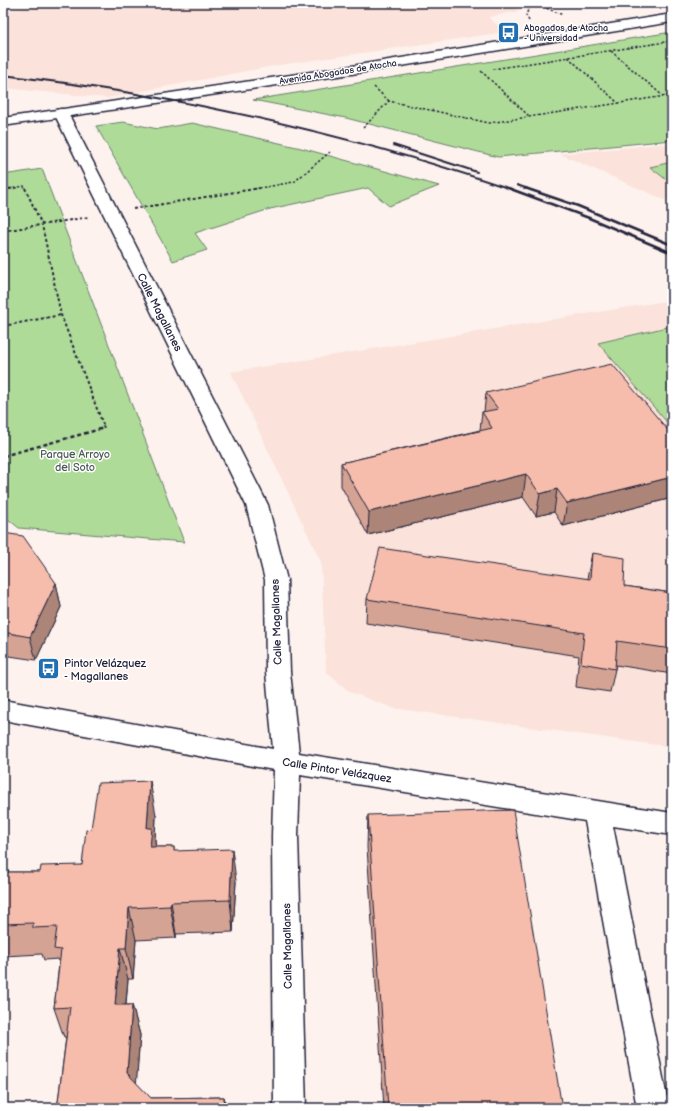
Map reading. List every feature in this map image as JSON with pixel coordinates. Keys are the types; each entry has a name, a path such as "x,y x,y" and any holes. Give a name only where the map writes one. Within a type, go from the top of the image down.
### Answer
{"street":[{"name":"Avenida Abogados de Atocha","path":"3,122 358,69 672,18"},
{"name":"Calle Magallanes","path":"61,113 257,505 276,580 278,672 287,762 285,836 290,1108"},
{"name":"Calle Pintor Velázquez","path":"3,710 287,762 672,824"},
{"path":"596,812 653,1108"}],"path":[{"path":"529,23 526,14 531,3"},
{"path":"534,3 564,16"},
{"path":"530,117 481,71 672,41"},
{"path":"611,50 664,97"},
{"path":"568,57 619,103"},
{"path":"374,87 382,86"},
{"path":"363,128 389,101 489,123 672,96"},
{"path":"3,231 294,182 330,152"},
{"path":"3,190 24,186 42,225 61,315 104,428 3,456"},
{"path":"3,326 61,315"}],"shaded area":[{"path":"82,3 485,3 511,6 519,11 488,17 505,32 273,66 107,98 3,88 3,11"},
{"path":"672,143 672,203 560,154"},
{"path":"672,300 672,747 393,708 350,692 326,672 321,562 231,372"}],"green space":[{"path":"672,32 672,140 498,157 346,118 253,100"},
{"path":"123,122 158,129 192,123 301,148 439,186 389,206 368,188 270,209 195,233 207,250 173,261 96,126"},
{"path":"672,162 672,184 650,167"},
{"name":"Parque Arroyo del Soto","path":"42,169 184,542 19,528 3,515 3,175"},
{"path":"672,326 672,428 598,343"}],"building":[{"path":"612,364 667,429 672,427 672,477 567,503 557,489 540,494 526,474 369,512 341,463 492,428 482,412 498,409 486,393"},
{"path":"3,533 23,536 56,583 30,637 3,632"},
{"path":"380,548 590,579 592,553 625,558 624,586 672,593 672,649 617,641 615,669 581,663 584,633 367,599"},
{"path":"150,781 147,828 152,828 150,847 174,847 174,851 232,849 230,900 171,902 170,906 129,908 126,948 120,948 115,1005 132,1005 127,1073 151,1098 224,1097 224,1108 53,1108 58,1102 70,1007 54,1008 61,950 54,949 57,927 33,928 33,923 3,924 3,872 40,872 41,866 82,865 86,830 91,829 98,783"},
{"path":"513,810 562,1108 388,1108 368,815"}],"railway":[{"path":"3,75 133,93 260,118 386,150 509,188"},
{"path":"393,145 477,172"},
{"path":"517,185 528,189"},
{"path":"509,188 589,218 672,253"},
{"path":"525,188 578,206 672,245"}],"place":[{"name":"Abogados de Atocha - Universidad","path":"509,33"},
{"name":"Pintor Velázquez - Magallanes","path":"48,669"}]}
